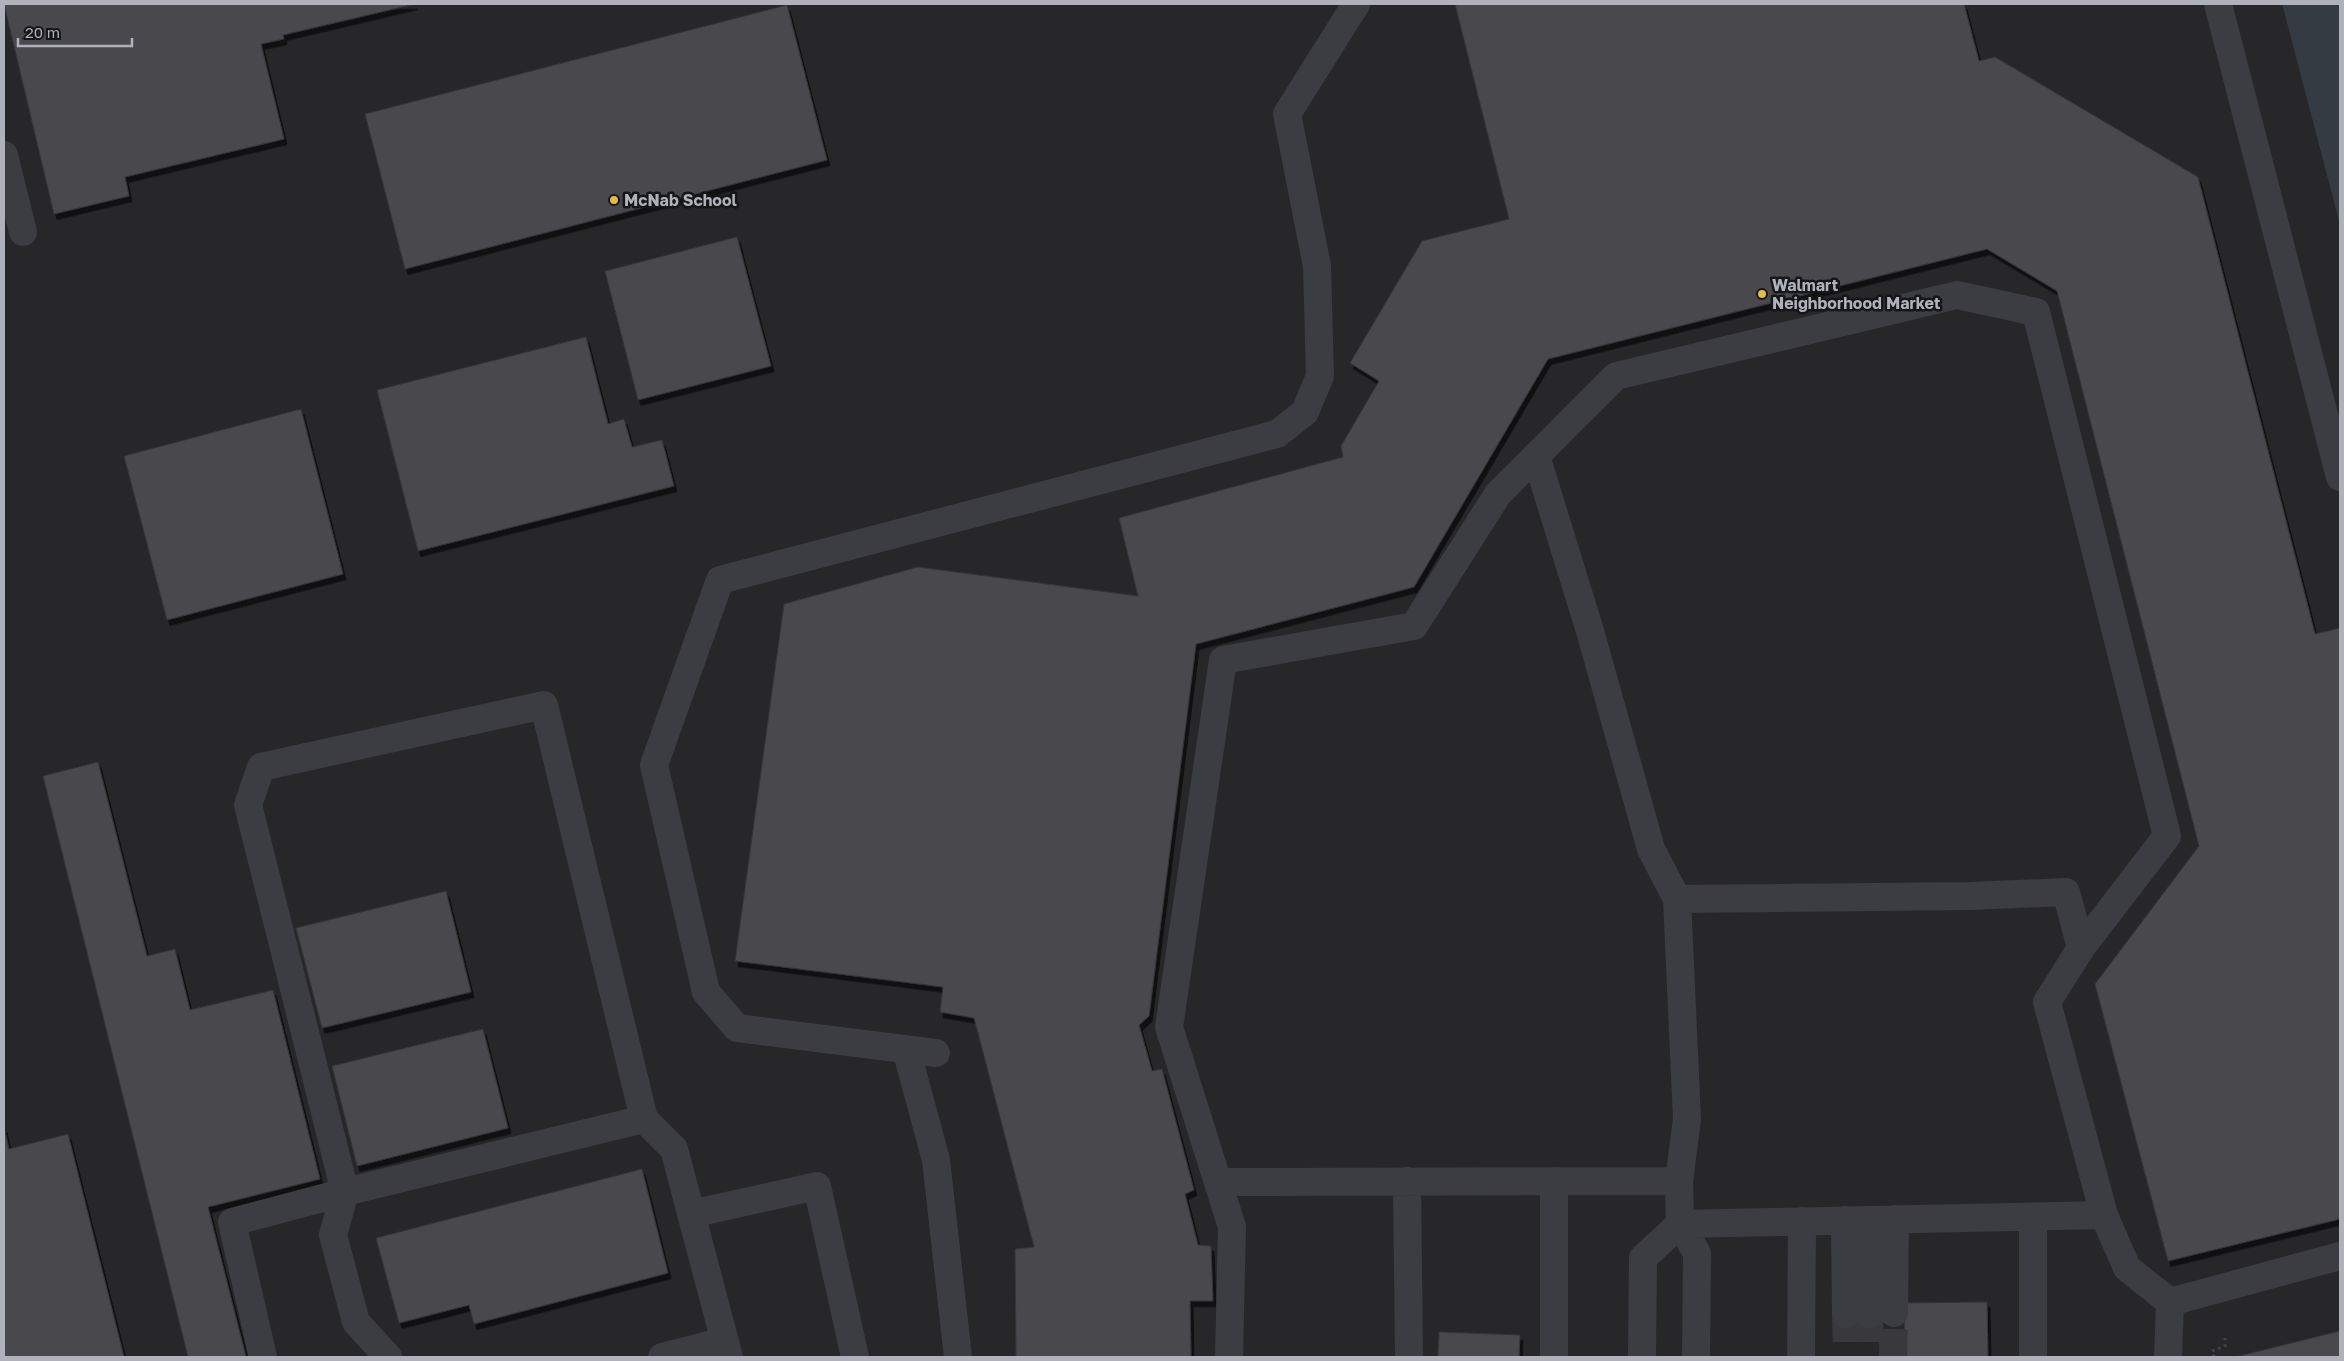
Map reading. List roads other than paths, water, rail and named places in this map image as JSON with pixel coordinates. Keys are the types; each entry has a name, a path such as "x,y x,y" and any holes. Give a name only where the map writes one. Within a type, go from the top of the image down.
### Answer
{"lane":[{"path":"936,1053 736,1028 706,992 654,765 720,580 1277,434 1305,412 1320,376 1317,266 1287,114 1356,4"},
{"path":"2218,4 2340,477"},
{"path":"4,155 23,232"},
{"path":"1229,1357 1232,1227 1169,1027 1223,660 1414,626 1498,494 1616,376 1957,295 2036,312 2167,836 2081,948 2047,1002 2104,1215 2127,1268 2170,1302"},
{"path":"1536,456 1590,632 1652,848 1677,900 1687,1119 1680,1181 1680,1224 1697,1253 1696,1357"},
{"path":"388,1357 356,1322 333,1235 345,1192 248,805 261,767 544,705 644,1119 674,1149 726,1349 662,1357"},
{"path":"1677,900 1970,896 2066,892 2081,948"},
{"path":"906,1049 936,1160 958,1357"},
{"path":"263,1357 232,1222 345,1192 644,1119"},
{"path":"1407,1181 1409,1357"},
{"path":"1554,1181 1554,1357"},
{"path":"1219,1182 1680,1181"},
{"path":"691,1214 817,1186 855,1357"},
{"path":"1642,1357 1644,1258 1680,1224 2104,1215"},
{"path":"2033,1217 2033,1357"},
{"path":"1870,1220 1870,1314 1870,1220"},
{"path":"1801,1357 1802,1221"},
{"path":"2170,1302 2340,1256"},
{"path":"2168,1357 2170,1302"}],"tunnel":[{"path":"1893,1357 1894,1313"},
{"path":"1846,1314 1847,1357"},
{"path":"1869,1314 1870,1357"}],"place":[{"name":"McNab School","path":"614,200"},
{"name":"Walmart Neighborhood Market","path":"1762,294"}]}
